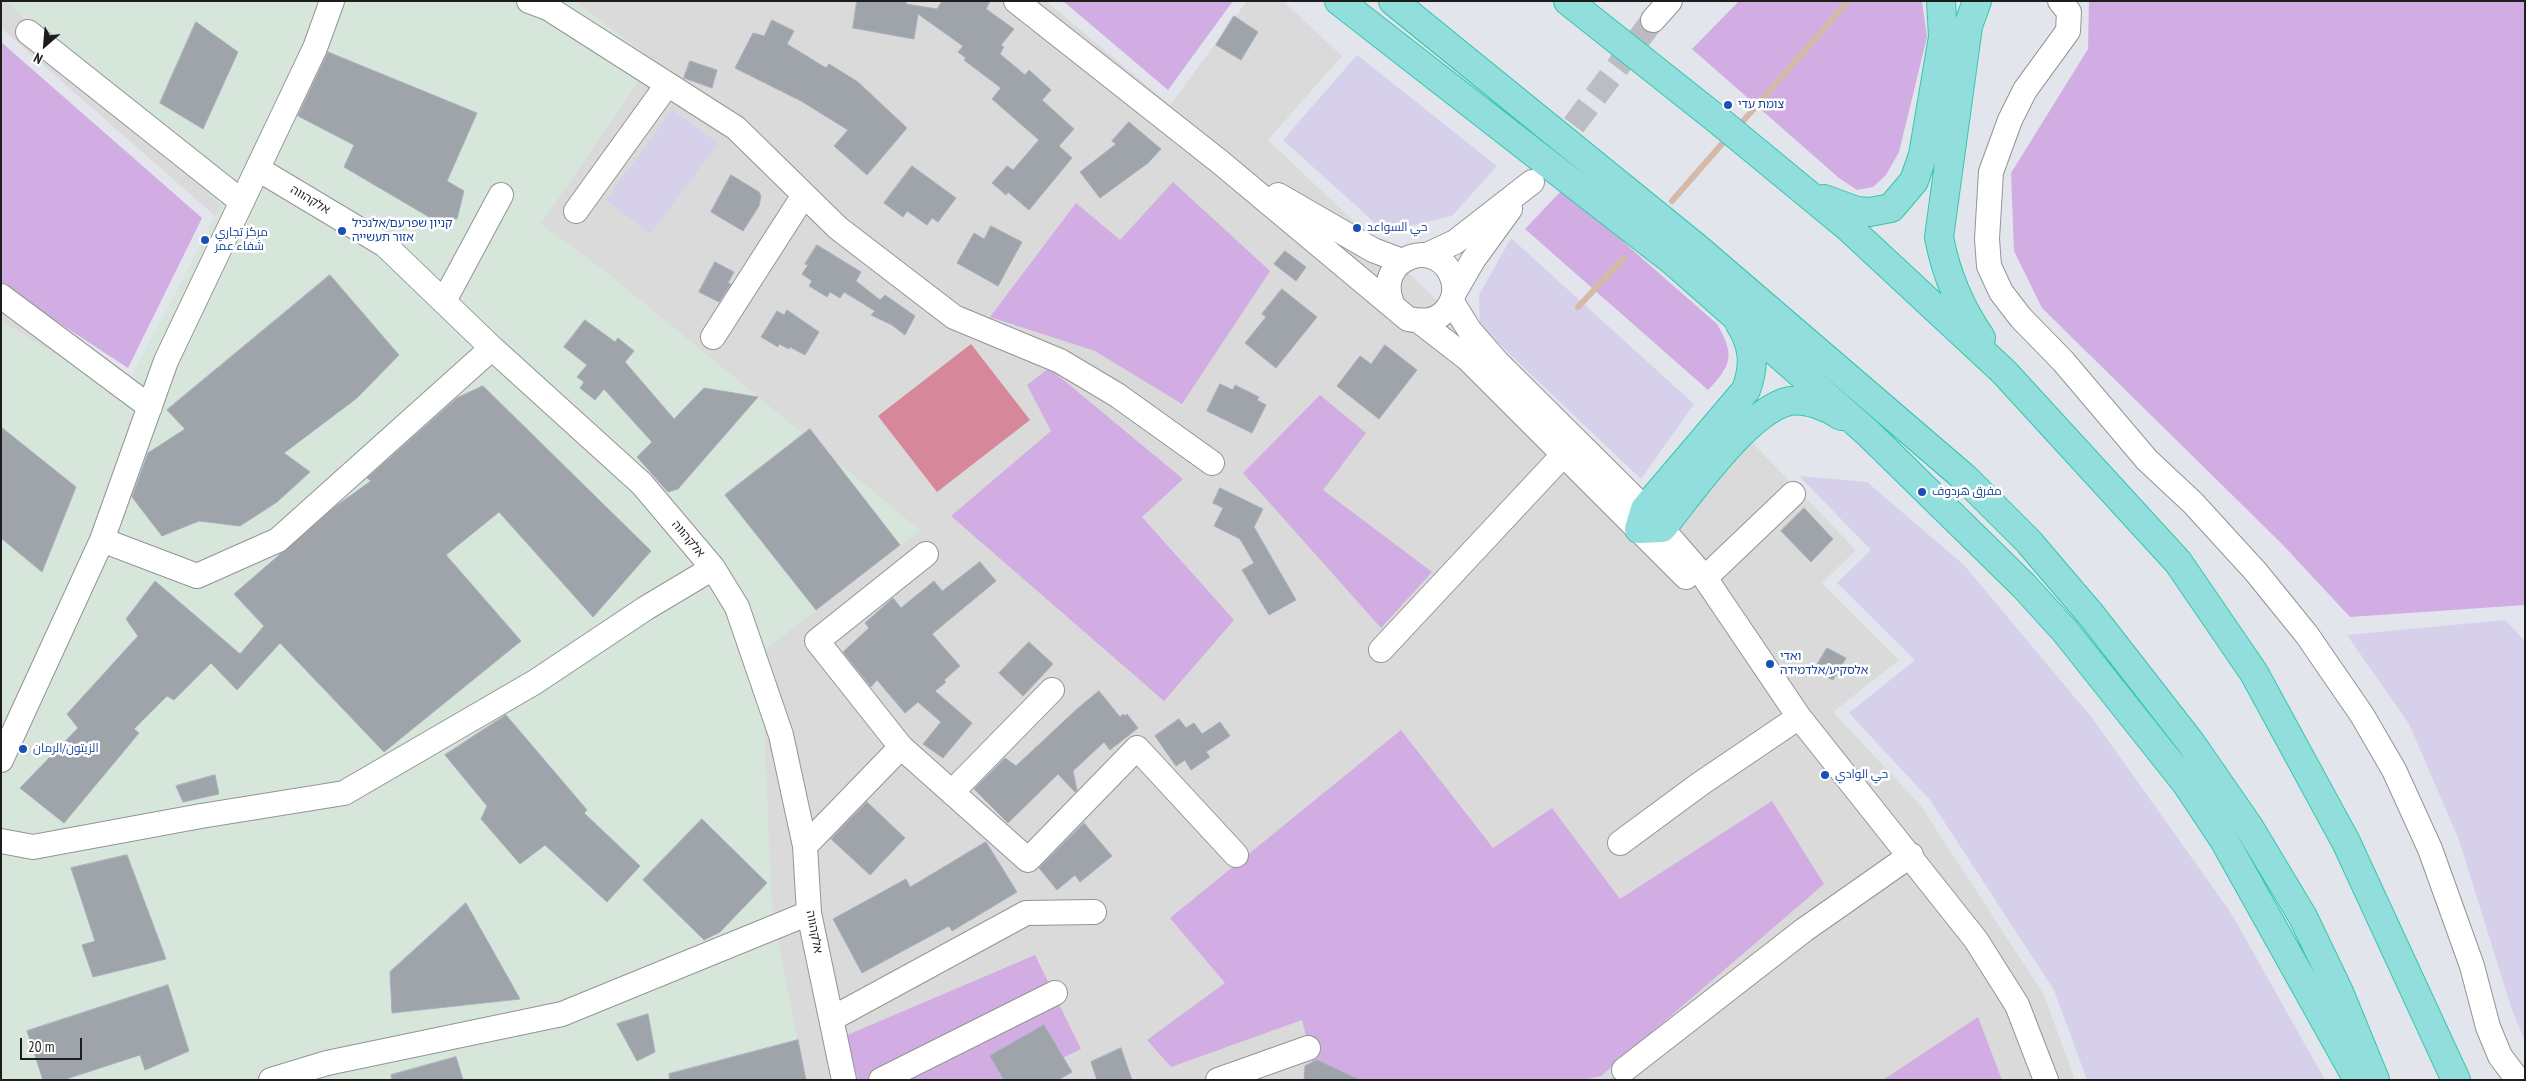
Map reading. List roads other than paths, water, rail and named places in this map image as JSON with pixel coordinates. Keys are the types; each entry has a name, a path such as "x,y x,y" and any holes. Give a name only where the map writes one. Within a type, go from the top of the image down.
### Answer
{"highway":[{"path":"1339,1 1674,262 1868,433 1991,553 2065,631 2139,721 2186,783 2224,840 2358,1080"},
{"path":"1393,1 1698,248 1966,479 2029,542 2092,616 2191,743 2249,827 2303,917 2339,992 2375,1080"},
{"path":"1568,1 1718,120 1849,228 2004,372 2178,562 2254,673 2346,842 2456,1080"},
{"path":"1797,185 1857,211 1870,212 1891,208 1914,181 1923,155 1943,37 1941,1"},
{"path":"1977,1 1968,26 1939,237 1944,265 1954,291 1971,322 2004,372"},
{"path":"1649,522 1746,390 1753,372 1754,357 1748,336 1736,316"},
{"path":"1649,522 1749,424 1790,401 1830,408 1868,433"}],"street":[{"path":"1,760 102,540 166,361 315,48 332,1"},
{"path":"529,1 548,8 736,128 838,228 954,317 1060,360 1117,395 1212,463"},
{"path":"1016,1 1220,162 1392,304 1404,316 1419,321 1468,359 1564,454 1649,522 1750,643"},
{"path":"1653,20 1670,1"},
{"path":"2060,1 2069,12 2068,31 2025,90 2010,120 1991,172 1987,239 1989,266 2001,292 2021,318 2063,360 2147,460 2193,503 2256,572 2307,635 2362,715 2394,770 2430,849 2472,966 2488,1027 2500,1056 2518,1080"},
{"path":"28,32 242,202"},
{"path":"576,211 667,85"},
{"path":"1220,162 1373,250 1402,261"},
{"name":"אלקהווה","path":"258,169 386,245 492,348 642,484 713,568 737,607 781,735 805,846 809,913 844,1080"},
{"path":"1392,304 1388,295 1390,276 1402,261 1410,257 1427,255 1455,242 1527,186 1474,260 1453,297 1438,317 1419,321"},
{"path":"444,301 501,195"},
{"path":"713,338 804,195"},
{"path":"1427,255 1445,265 1454,283 1453,297 1470,331 1649,522 1705,578 1799,717 1911,855 1976,940 2017,1005 2046,1080"},
{"path":"1,296 150,407"},
{"path":"102,540 196,576 278,540 492,348"},
{"path":"1381,650 1564,454"},
{"path":"1705,578 1793,494"},
{"path":"926,554 817,641 901,747 1028,860 1137,748 1236,855"},
{"path":"1,841 33,847 201,816 344,793 534,682 646,608 713,568"},
{"path":"952,792 1052,690"},
{"path":"1620,843 1700,784 1799,717"},
{"path":"805,846 901,747"},
{"path":"1624,1070 1804,930 1911,855"},
{"path":"832,1018 1026,912 1094,912"},
{"path":"271,1080 327,1063 562,1014 809,913"},
{"path":"881,1080 1055,993"},
{"path":"1218,1080 1308,1048"}],"waterway":[{"path":"1737,128 1848,1"},
{"path":"1672,201 1728,137"},
{"path":"1578,307 1624,258"}],"tunnel":[{"path":"1552,154 1653,20"}],"place":[{"name":"צומת עדי","path":"1728,105"},
{"name":"حي السواعد","path":"1357,228"},
{"name":"קניון שפרעם/אלנכיל אזור תעשייה","path":"342,231"},
{"name":"مركز تجاري شفاء عمر","path":"205,240"},
{"name":"مفرق هَردوف","path":"1922,492"},
{"name":"ואדי אלסקיע/אלדמידה","path":"1770,664"},
{"name":"الزيتون/الرمان","path":"23,749"},
{"name":"حي الوادي","path":"1825,775"}]}
